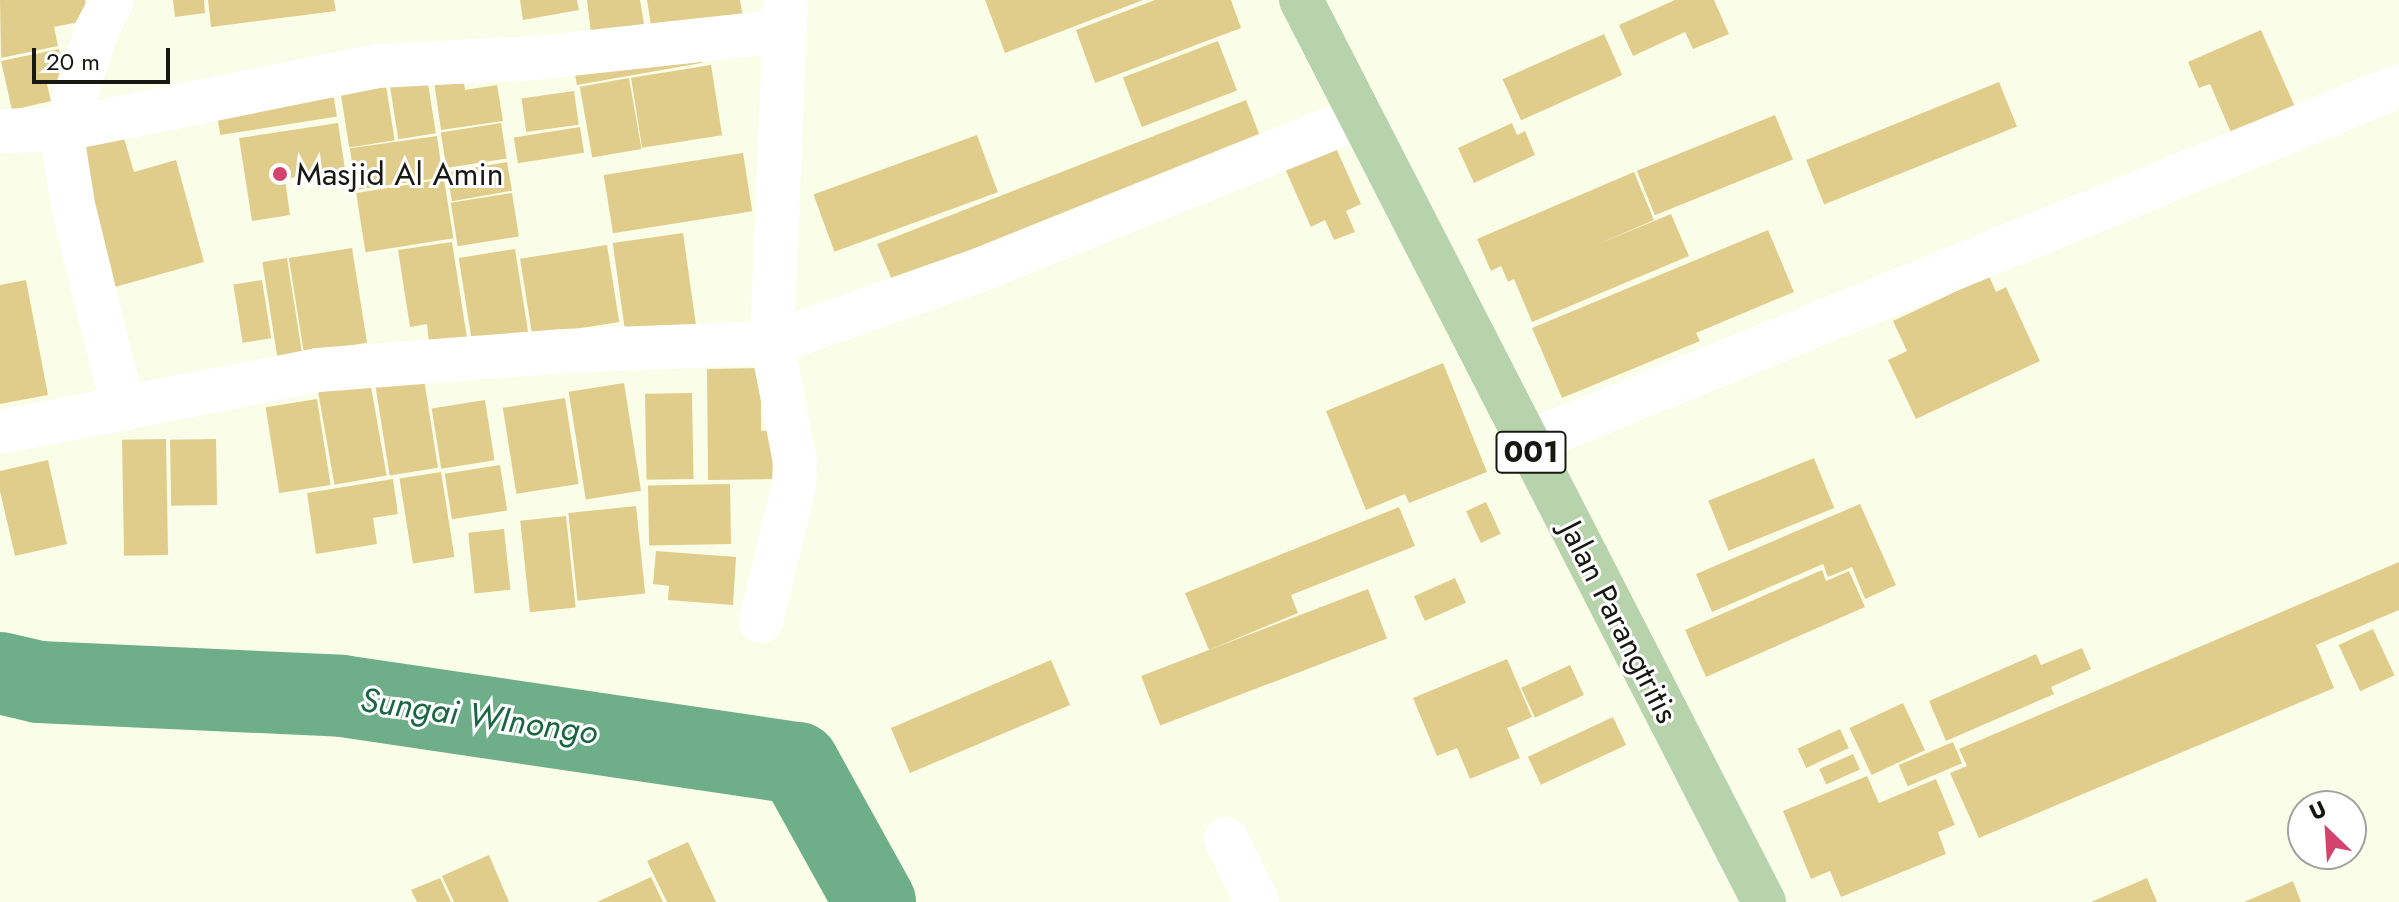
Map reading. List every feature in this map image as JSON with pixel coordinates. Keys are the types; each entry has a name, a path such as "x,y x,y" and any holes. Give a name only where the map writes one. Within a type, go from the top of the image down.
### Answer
{"main road":[{"name":"Jalan Parangtritis","path":"1301,0 1764,902"}],"street":[{"path":"112,0 96,31 65,129 68,181 123,409"},
{"path":"0,131 65,129 377,66 535,58 785,16 772,343 795,462 790,502 761,621"},
{"path":"1527,443 2399,86"},
{"path":"0,432 318,370 564,351 772,343 982,269 1361,117"},
{"path":"1226,839 1257,902"}],"building":[{"path":"0,0 85,0 89,20 54,27 58,46 1,58"},
{"path":"173,0 204,0 205,13 175,17"},
{"path":"208,0 334,0 336,11 211,27"},
{"path":"520,0 577,0 579,10 523,20"},
{"path":"587,0 640,0 644,24 591,33"},
{"path":"647,0 740,0 743,17 652,32"},
{"path":"985,0 1143,0 1005,53"},
{"path":"1155,0 1231,0 1241,28 1095,83 1076,30"},
{"path":"1675,0 1714,0 1729,34 1693,49 1685,32 1633,56 1619,25"},
{"path":"2261,30 2296,109 2233,137 2210,84 2199,88 2188,62"},
{"path":"1604,34 1622,75 1521,120 1503,79"},
{"path":"1218,41 1237,90 1142,127 1123,78"},
{"path":"700,46 703,63 577,85 574,68"},
{"path":"59,49 65,80 47,84 51,101 12,110 1,61"},
{"path":"461,62 465,90 497,85 503,121 441,130 432,67"},
{"path":"711,65 722,135 642,148 631,78"},
{"path":"426,71 436,133 398,139 388,77"},
{"path":"629,78 642,149 592,158 580,87"},
{"path":"385,79 395,140 349,147 340,86"},
{"path":"1999,82 2017,127 1824,204 1806,160"},
{"path":"332,86 337,117 220,135 215,104"},
{"path":"574,91 579,125 526,132 522,98"},
{"path":"1246,100 1264,146 892,280 877,244"},
{"path":"1775,115 1793,160 1655,215 1637,171"},
{"name":"Masjid Al Amin","path":"338,123 345,169 285,179 290,215 252,221 239,138"},
{"path":"501,123 507,159 446,168 441,133"},
{"path":"1512,123 1517,135 1525,131 1535,155 1474,183 1458,148"},
{"path":"580,127 584,153 518,163 514,137"},
{"path":"121,128 134,172 176,160 204,262 115,287 75,141"},
{"path":"977,135 998,192 834,252 813,195"},
{"path":"437,136 443,178 356,190 350,148"},
{"path":"1332,139 1361,204 1346,211 1355,232 1334,240 1325,220 1311,227 1282,162"},
{"path":"743,153 752,211 613,233 604,175"},
{"path":"507,162 512,191 452,201 447,173"},
{"path":"1634,172 1654,220 1596,245 1671,214 1689,256 1532,322 1514,279 1508,282 1501,266 1491,271 1477,239"},
{"path":"444,179 453,238 365,252 356,193"},
{"path":"512,193 519,236 458,246 451,203"},
{"path":"1768,230 1794,292 1696,333 1700,341 1562,398 1532,328"},
{"path":"683,233 696,328 626,338 613,243"},
{"path":"452,242 467,338 429,344 427,324 410,327 398,250"},
{"path":"607,245 619,322 532,336 520,259"},
{"path":"352,248 367,343 304,353 289,258"},
{"path":"515,249 529,335 472,344 459,258"},
{"path":"287,258 302,356 278,360 262,262"},
{"path":"1989,276 1996,292 2006,287 2040,361 1916,419 1888,360 1907,351 1893,321"},
{"path":"26,280 48,395 0,404 0,285"},
{"path":"262,280 271,338 243,343 233,285"},
{"path":"1443,363 1487,472 1409,503 1405,494 1366,510 1326,411"},
{"path":"761,368 761,431 779,430 780,479 708,480 707,369"},
{"path":"423,373 438,468 390,475 375,381"},
{"path":"370,381 387,476 334,485 318,390"},
{"path":"624,383 641,491 586,499 569,392"},
{"path":"692,393 694,479 647,480 645,394"},
{"path":"565,398 579,484 516,494 503,408"},
{"path":"317,399 331,485 279,493 266,407"},
{"path":"485,400 495,460 441,469 432,408"},
{"path":"166,439 168,555 124,556 122,440"},
{"path":"216,439 217,505 171,506 170,440"},
{"path":"1814,458 1834,508 1729,551 1708,501"},
{"path":"48,460 67,544 15,556 0,491 0,471"},
{"path":"500,465 507,510 452,519 445,474"},
{"path":"441,472 454,557 413,564 400,479"},
{"path":"393,479 398,514 373,518 377,544 316,554 307,493"},
{"path":"730,484 731,544 649,545 648,485"},
{"path":"1486,502 1501,534 1481,543 1466,511"},
{"path":"1860,504 1896,585 1865,599 1852,567 1828,577 1823,564 1712,612 1696,574"},
{"path":"636,506 645,594 578,601 568,513"},
{"path":"1399,507 1415,546 1291,595 1298,613 1209,650 1185,593"},
{"path":"566,516 576,607 530,612 520,521"},
{"path":"504,529 510,590 475,593 468,533"},
{"path":"656,551 736,557 733,605 668,600 669,586 653,584"},
{"path":"2399,562 2399,610 2316,645 2334,688 1979,838 1950,773 1967,766 1959,749"},
{"path":"1822,570 1826,581 1849,571 1865,607 1706,677 1685,630"},
{"path":"1455,578 1466,603 1425,621 1414,596"},
{"path":"1368,589 1387,638 1160,726 1141,676"},
{"path":"2373,629 2395,675 2360,691 2339,645"},
{"path":"2082,648 2091,669 2051,687 2054,694 1946,741 1929,701 2036,654 2041,665"},
{"path":"1507,659 1532,717 1507,728 1520,758 1470,779 1457,748 1437,756 1413,698"},
{"path":"1051,660 1070,705 910,773 891,728"},
{"path":"1570,665 1584,695 1535,718 1521,688"},
{"path":"1903,703 1925,750 1872,775 1850,728"},
{"path":"1613,717 1626,745 1541,785 1528,757"},
{"path":"1840,729 1849,748 1806,768 1797,749"},
{"path":"1953,742 1962,763 1908,786 1899,765"},
{"path":"1853,754 1860,770 1826,785 1819,769"},
{"path":"1867,776 1879,803 1936,779 1955,825 1938,832 1946,854 1841,897 1830,871 1811,879 1783,811"},
{"path":"688,842 716,902 667,902 647,861"},
{"path":"489,855 509,902 454,902 442,876"},
{"path":"651,877 663,902 597,902"},
{"path":"440,878 451,902 417,902 411,890"},
{"path":"2147,878 2157,902 2091,902"},
{"path":"2293,881 2301,902 2244,902"}],"waterway":[{"name":"Sungai WInongo","path":"0,673 39,682 342,696 798,763 875,902"}],"place":[{"name":"Masjid Al Amin","path":"280,174"}]}
